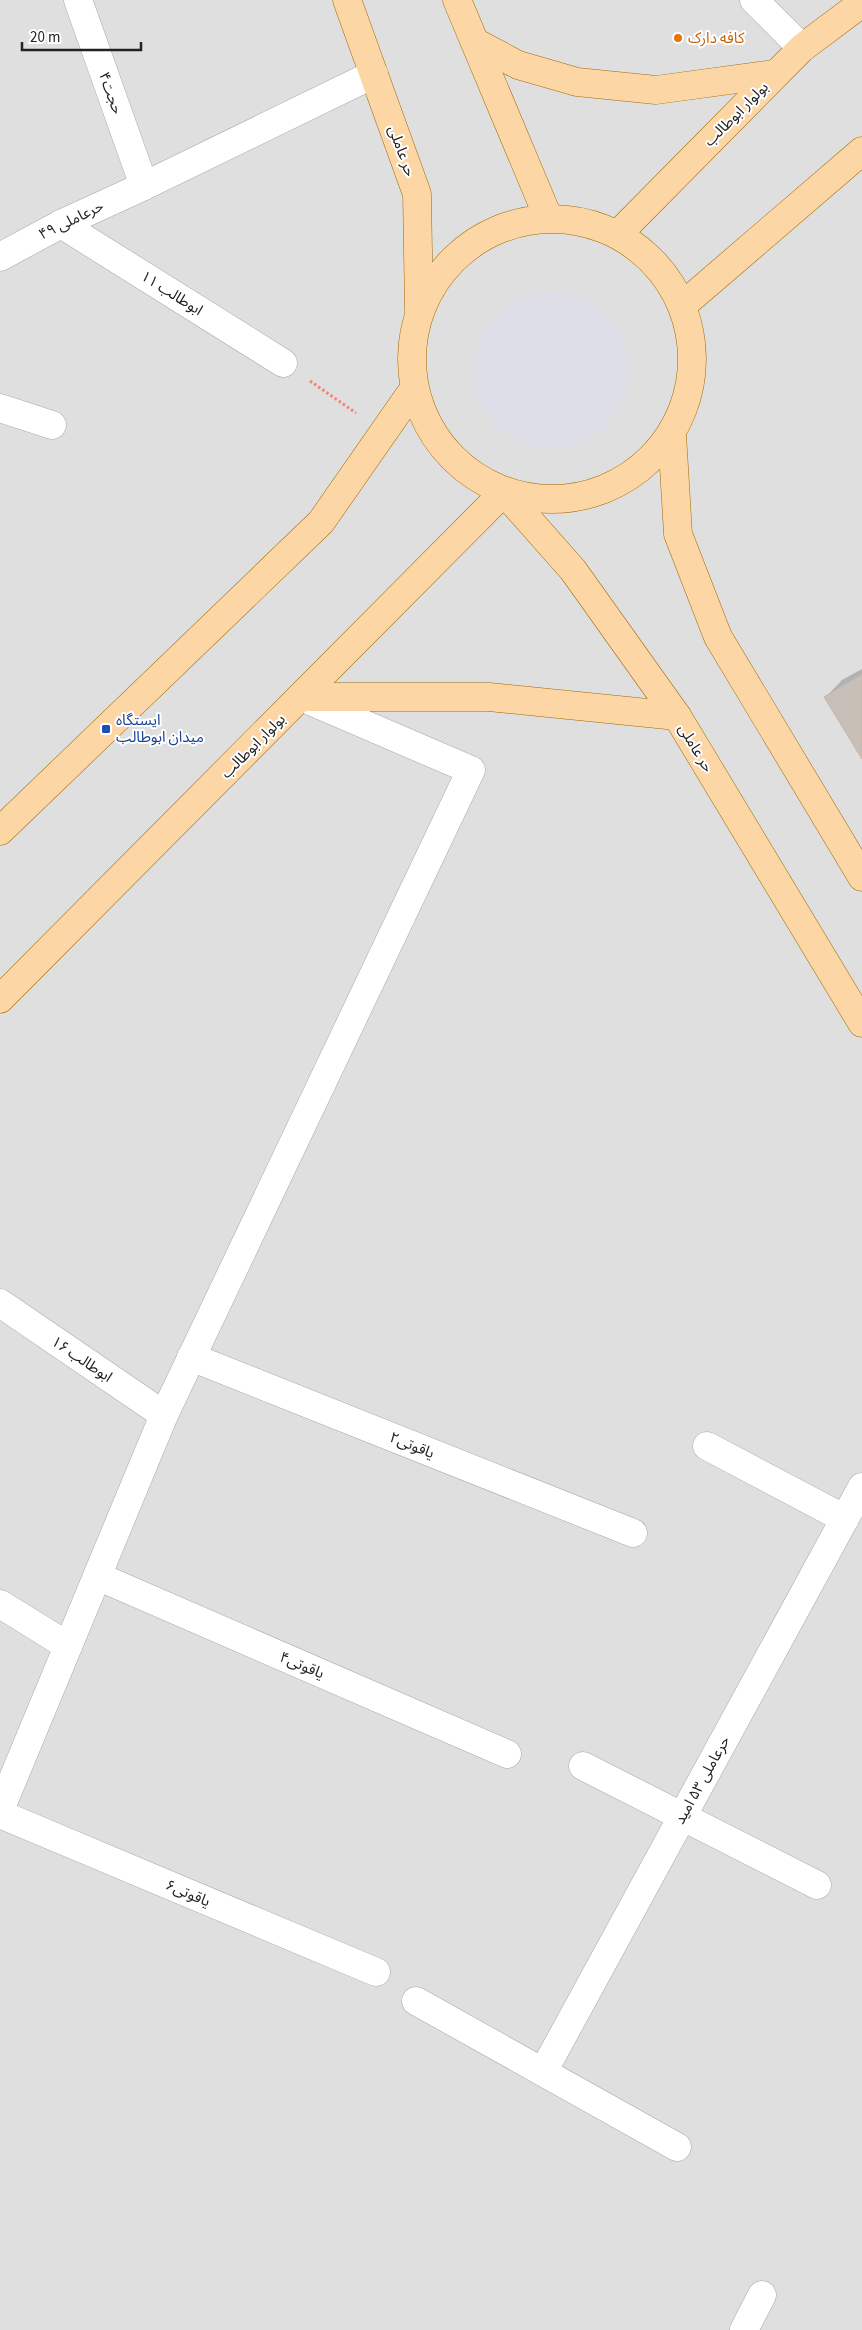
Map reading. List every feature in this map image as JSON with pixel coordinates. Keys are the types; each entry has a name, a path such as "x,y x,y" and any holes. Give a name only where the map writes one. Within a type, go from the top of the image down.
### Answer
{"main road":[{"name":"حر عاملی","path":"347,0 417,194 419,310 413,390"},
{"path":"457,0 548,217"},
{"name":"بولوار ابوطالب","path":"618,234 802,48 862,3"},
{"path":"475,42 518,64 576,82 656,90 775,74"},
{"path":"683,305 862,150"},
{"path":"413,390 431,433 462,469 504,492 567,500 627,480 672,434 690,394 694,349 683,305 657,264 618,234 548,217 494,230 448,262 419,310"},
{"path":"0,831 320,522 413,390"},
{"path":"672,434 678,534 718,638 862,877"},
{"name":"حر عاملی","path":"504,492 573,570 677,716 862,1023"},
{"name":"بولوار ابوطالب","path":"0,999 504,492"},
{"path":"301,697 490,696 677,716"}],"street":[{"name":"حجت۴","path":"78,0 144,186"},
{"path":"754,0 802,48"},
{"name":"حرعاملی ۴۹","path":"0,257 61,224 144,186 374,74"},
{"name":"ابوطالب ۱۱","path":"61,224 283,363"},
{"path":"0,408 52,425"},
{"path":"0,1810 164,1415 471,770 301,697"},
{"name":"ابوطالب ۱۶","path":"0,1303 164,1415"},
{"name":"یاقوتی۲","path":"191,1357 633,1533"},
{"path":"708,1446 844,1519"},
{"name":"حرعاملی ۵۳ امید","path":"543,2072 862,1487"},
{"name":"یاقوتی۴","path":"97,1576 507,1754"},
{"path":"0,1604 68,1646"},
{"path":"583,1766 817,1885"},
{"name":"یاقوتی۶","path":"0,1814 376,1972"},
{"path":"416,2001 677,2147"},
{"path":"744,2330 762,2295"}],"path":[{"path":"283,363 384,432"}],"shaded area":[{"path":"0,0 862,0 862,2330 0,2330"},
{"path":"543,292 559,292 574,295 588,301 606,315 620,333 626,347 629,370 626,393 620,407 606,425 588,439 574,445 559,448 543,448 528,445 514,439 496,425 486,413 476,393 473,378 473,362 476,347 482,333 496,315 508,305 528,295"}],"building":[{"path":"862,674 862,759 824,697"}],"place":[{"name":"کافه دارک","path":"678,38"},
{"name":"ایستگاه میدان ابوطالب","path":"106,729"}]}
